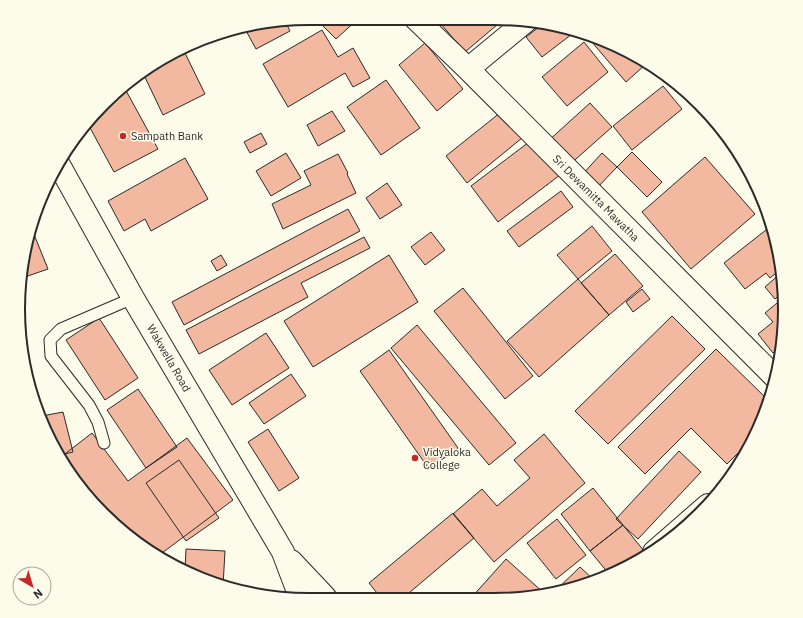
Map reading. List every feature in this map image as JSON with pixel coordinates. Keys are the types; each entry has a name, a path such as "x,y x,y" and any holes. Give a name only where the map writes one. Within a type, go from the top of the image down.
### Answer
{"street":[{"name":"Sri Dewamitta Mawatha","path":"422,25 771,373"},
{"path":"468,69 520,26"},
{"name":"Wakwella Road","path":"62,169 133,298 283,552 298,592"},
{"name":"Wakwella Road","path":"283,552 320,593"}],"lane":[{"path":"104,443 98,422 89,405 51,356 50,340 61,329 133,298"}],"building":[{"path":"322,25 351,25 336,39"},
{"path":"442,25 497,25 465,52"},
{"path":"288,26 290,31 256,49 247,32 272,27"},
{"path":"538,28 570,36 542,57 526,37"},
{"path":"322,30 338,57 353,48 370,78 353,87 345,73 288,107 263,64"},
{"path":"584,42 608,72 567,106 542,77"},
{"path":"425,43 463,89 437,111 399,65"},
{"path":"593,43 620,54 643,67 626,82"},
{"path":"185,53 205,94 163,115 145,77"},
{"path":"386,80 420,128 381,155 347,107"},
{"path":"663,86 682,109 632,150 613,126"},
{"name":"Sampath Bank","path":"126,91 158,149 114,172 90,128 108,108"},
{"path":"590,103 612,127 568,166 547,142"},
{"path":"332,111 345,131 318,146 307,125"},
{"path":"501,112 522,138 467,183 446,156"},
{"path":"261,133 267,144 250,153 244,142"},
{"path":"533,139 560,175 498,222 471,186"},
{"path":"632,152 662,182 647,197 617,167"},
{"path":"286,153 301,178 271,196 256,171"},
{"path":"602,153 617,167 596,189 581,176"},
{"path":"338,154 356,193 283,229 272,204 311,185 304,171"},
{"path":"705,157 755,214 691,269 642,212"},
{"path":"185,158 208,199 151,231 145,219 124,231 108,201"},
{"path":"387,183 402,205 380,219 366,198"},
{"path":"561,191 573,207 519,247 507,231"},
{"path":"348,209 360,231 184,325 172,302"},
{"path":"592,226 612,251 578,279 557,255"},
{"path":"766,230 776,272 770,278 766,273 745,289 724,263"},
{"path":"431,232 445,250 425,265 411,247"},
{"path":"35,236 48,269 27,276"},
{"path":"364,237 370,248 301,283 308,297 199,354 186,330"},
{"path":"615,254 643,286 609,315 581,283"},
{"path":"221,255 227,265 217,271 211,261"},
{"path":"389,255 418,302 313,367 284,321"},
{"path":"776,277 777,297 775,299 765,287"},
{"path":"578,279 609,315 539,377 507,341"},
{"path":"463,288 533,376 505,399 434,311"},
{"path":"642,289 650,299 633,312 626,302"},
{"path":"778,302 776,346 775,351 773,353 758,334 773,322 765,313"},
{"path":"672,316 705,349 608,444 575,411"},
{"path":"99,318 138,378 105,400 66,340"},
{"path":"417,325 516,443 489,465 391,348"},
{"path":"266,333 289,368 232,405 209,370"},
{"path":"716,349 764,396 749,435 740,451 727,464 691,428 645,474 618,447"},
{"path":"389,350 458,448 429,469 360,371"},
{"path":"291,374 306,396 264,424 249,403"},
{"path":"138,389 177,447 146,468 107,410"},
{"path":"63,412 73,452 65,454 54,435 46,415"},
{"path":"268,429 299,478 279,491 248,442"},
{"path":"92,433 128,481 187,438 233,500 163,552 136,534 108,510 84,482 65,454"},
{"path":"544,434 585,483 494,562 453,514 482,489 497,506 530,478 514,460"},
{"path":"679,451 701,472 638,539 616,519"},
{"path":"179,460 219,518 186,541 146,483"},
{"path":"593,488 623,525 590,551 561,514"},
{"path":"453,513 474,538 409,593 377,593 369,583"},
{"path":"557,519 586,555 556,579 527,543"},
{"path":"623,525 643,550 620,564 606,570 590,551"},
{"path":"186,549 225,551 223,580 185,565"},
{"path":"506,559 540,590 513,592 475,593"},
{"path":"580,567 590,576 585,578 562,585"}],"place":[{"name":"Sampath Bank","path":"123,136"},
{"name":"Vidyaloka College","path":"415,458"}]}
